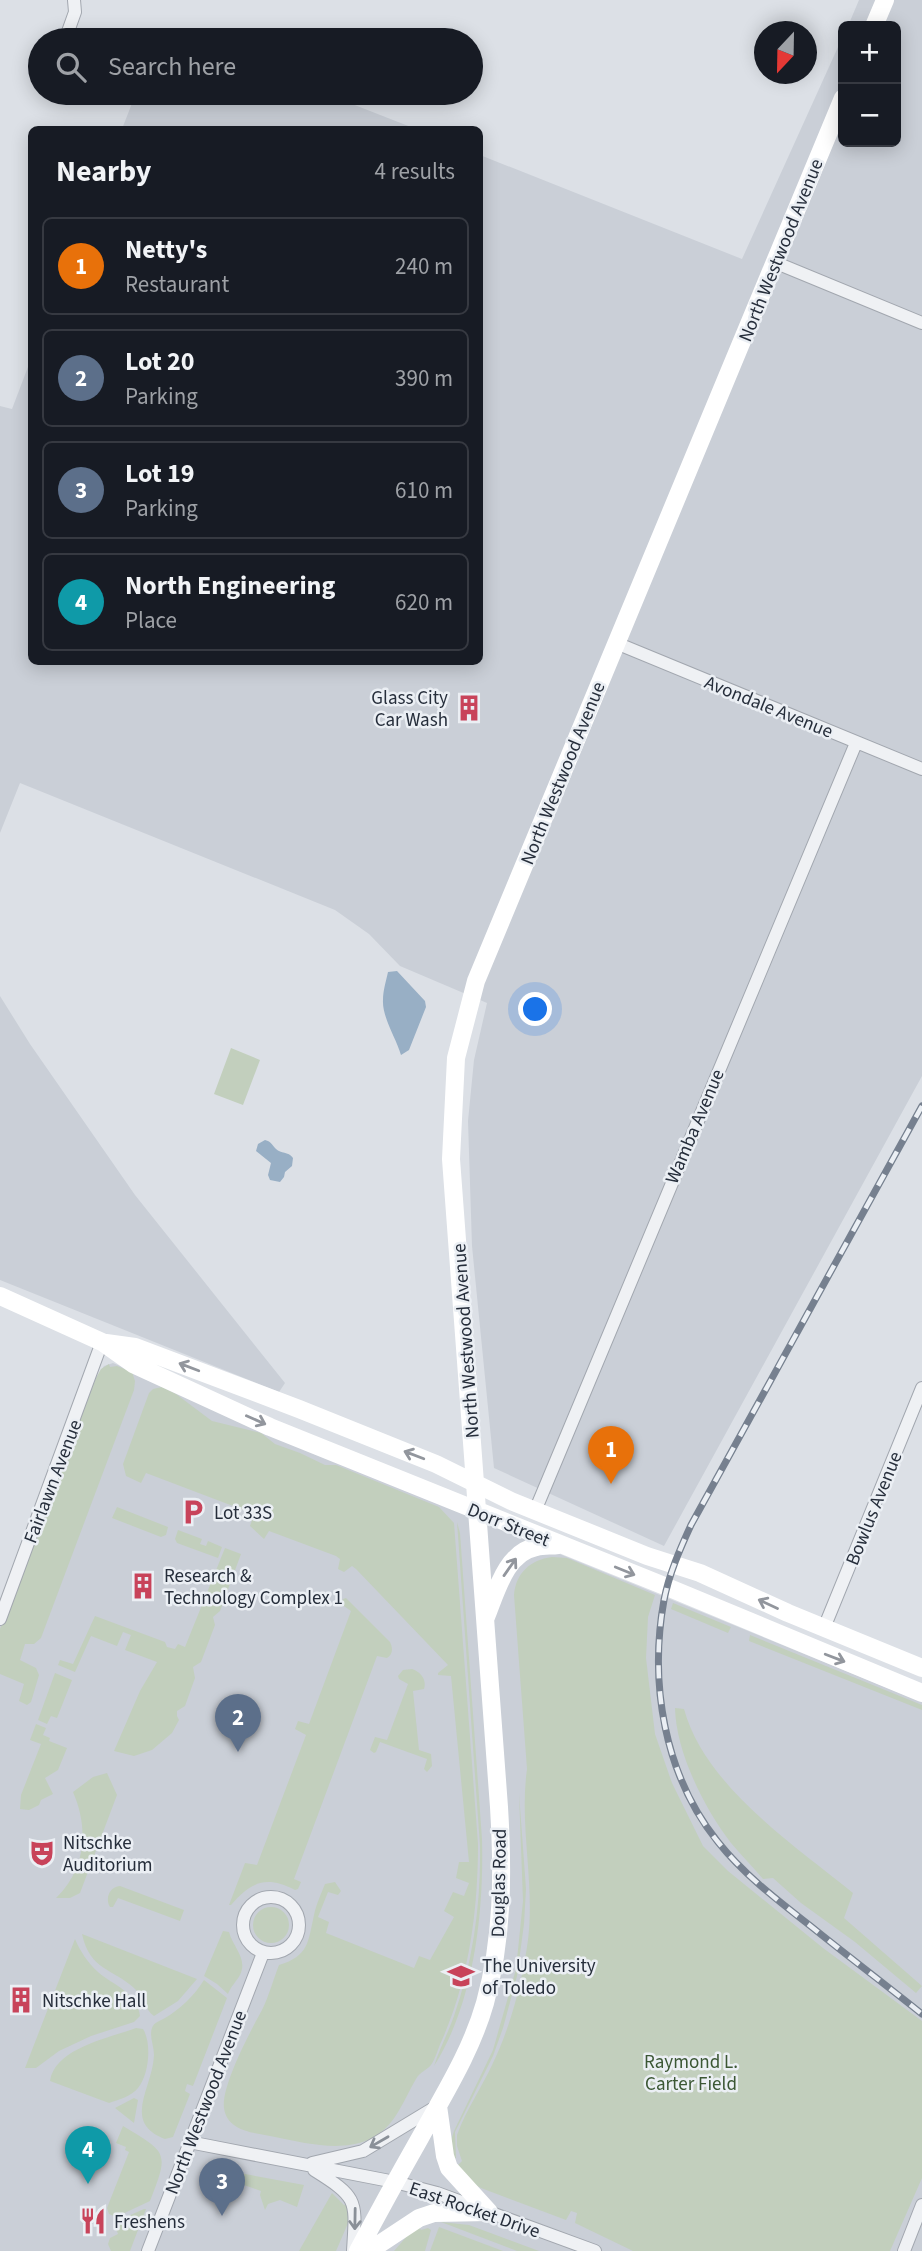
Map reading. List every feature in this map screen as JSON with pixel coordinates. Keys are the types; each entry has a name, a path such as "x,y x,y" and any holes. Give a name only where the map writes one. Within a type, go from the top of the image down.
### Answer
{"street":[{"path":"876,21 885,0"},
{"path":"69,28 75,12 75,1"},
{"name":"North Westwood Avenue","path":"475,1484 451,1159 456,1058 476,981 838,110"},
{"path":"774,262 922,323"},
{"name":"Avondale Avenue","path":"616,643 922,769"},
{"name":"Wamba Avenue","path":"535,1511 856,743"},
{"name":"Dorr Street","path":"0,1296 103,1342 133,1364 270,1427 922,1693"},
{"name":"Dorr Street","path":"103,1342 135,1347 297,1414 362,1435 436,1464 535,1511 647,1556 700,1573 922,1668"},
{"name":"Fairlawn Avenue","path":"0,1619 103,1342"},
{"name":"Bowlus Avenue","path":"824,1628 922,1388"},
{"path":"216,1402 218,1395 224,1392 297,1414"},
{"name":"Douglas Road","path":"356,2251 465,2056 480,2018 494,1964 500,1922 501,1847 475,1484"},
{"path":"485,1620 508,1567 516,1557 535,1547 561,1545"},
{"path":"269,1896 278,1897 292,1906 297,1914 299,1932 295,1940 281,1952 263,1953 248,1942 243,1934 243,1917 253,1902 269,1896"},
{"name":"North Westwood Avenue","path":"148,2251 263,1953"},
{"path":"305,2164 363,2151 438,2106 449,2168 489,2211"},
{"name":"East Rocket Drive","path":"189,2142 395,2182 437,2193 595,2251"},
{"path":"305,2164 350,2195 356,2210 356,2251"},
{"path":"904,2251 922,2205"},
{"path":"369,2251 419,2218 434,2213 489,2211"}],"shaded area":[{"path":"859,0 922,0 922,1076 664,1546 494,1468 472,1246 468,1121 474,1060 487,1003 400,966 369,934 335,910 20,783 0,833 0,406 12,409 28,367 28,665 483,665 483,156 742,259 838,47 838,147 901,147 901,21 850,21"},
{"path":"131,105 355,105 408,126 123,126"},
{"path":"0,996 30,1044 135,1195 285,1383 279,1392 0,1280"},
{"name":"The University of Toledo","path":"113,1363 562,1555 922,1702 922,2251 0,2251 0,1624 96,1378 104,1366"}],"green space":[{"path":"231,1048 260,1060 243,1105 214,1094"},
{"path":"109,1364 110,1367 117,1366 132,1372 134,1390 41,1638 34,1644 25,1644 20,1660 36,1668 39,1675 31,1702 27,1705 19,1701 24,1684 0,1674 0,1629 96,1378 101,1369"},
{"path":"162,1387 212,1421 261,1433 275,1444 325,1465 336,1465 439,1507 454,1523 478,1844 474,1919 459,1993 433,2062 418,2077 385,2129 357,2144 322,2145 244,2130 236,2127 226,2116 224,2098 232,2073 264,2005 279,1965 296,1957 306,1947 325,1884 335,1882 341,1891 338,1895 328,1892 318,1917 329,1922 326,1933 414,1968 419,1956 430,1960 454,1917 444,1911 453,1892 464,1896 469,1883 456,1878 459,1862 469,1862 451,1676 438,1675 448,1665 356,1569 352,1566 344,1572 338,1569 340,1559 336,1556 269,1531 264,1539 250,1526 254,1514 146,1473 141,1483 126,1476 123,1464 149,1393"},
{"path":"117,1507 168,1527 166,1535 161,1537 112,1518"},
{"path":"457,1522 460,1533 482,1839 481,1897 474,1957 467,1986 448,2041 434,2066 454,2016 466,1975 477,1911 480,1868"},
{"path":"178,1530 202,1539 200,1544 206,1546 208,1541 222,1547 218,1558 177,1543 175,1539"},
{"path":"225,1548 241,1554 220,1611 213,1617 215,1625 201,1662 193,1667 195,1678 185,1706 177,1711 179,1720 172,1733 152,1750 134,1756 114,1751 140,1691 157,1662 125,1650 131,1635 123,1632 117,1646 91,1636 75,1672 58,1665 60,1660 73,1664 95,1616 165,1642 167,1647 175,1649 178,1644 185,1647"},
{"name":"Raymond L. Carter Field","path":"552,1557 567,1558 655,1595 648,1617 646,1658 655,1734 672,1783 703,1846 728,1871 823,1948 922,2021 922,2178 890,2251 633,2251 575,2223 577,2213 571,2211 566,2220 481,2188 456,2167 462,2161 457,2135 505,2034 526,1956 530,1919 525,1812 527,1769 514,1595 518,1580 526,1569 537,1561"},
{"path":"346,1598 390,1642 391,1653 387,1658 377,1656 294,1879 301,1882 298,1889 276,1883 260,1883 252,1886 229,1905 245,1863 257,1865 306,1735 295,1729 298,1721 309,1724 351,1611 341,1604"},
{"path":"673,1603 731,1627 728,1633 671,1609"},
{"path":"750,1635 922,1705 922,1710 749,1641"},
{"path":"412,1669 421,1674 425,1682 424,1689 413,1691 419,1750 431,1754 432,1766 427,1772 424,1769 427,1759 380,1742 376,1752 370,1750 375,1737 387,1740 408,1684 398,1676 403,1670"},
{"path":"55,1673 72,1680 57,1718 51,1716 47,1724 38,1720"},
{"path":"675,1708 684,1709 695,1737 711,1763 754,1812 853,1893 844,1918 922,1986 916,1993 773,1878 763,1879 731,1843 693,1779 680,1743"},
{"path":"36,1724 46,1728 43,1735 50,1738 49,1741 67,1748 58,1770 45,1778 53,1794 29,1810 20,1809 21,1795 41,1744 30,1740"},
{"path":"107,1773 117,1795 80,1893 70,1898 56,1898 74,1874 82,1848 81,1820 73,1792 93,1777"},
{"path":"519,1793 526,1889 517,1976 493,2056 455,2132 454,2159 451,2140 493,2050 516,1969 523,1901"},
{"path":"120,1886 184,1910 180,1921 118,1898 113,1907 110,1907 109,1894"},
{"path":"271,1907 284,1912 289,1925 284,1938 271,1943 258,1938 253,1925 258,1912"},
{"path":"223,1931 229,1932 242,1964 240,1975 228,1994 204,1976"},
{"path":"82,1934 197,1979 178,2001 154,2016 135,1989 96,1962"},
{"path":"75,1939 94,1968 130,1995 140,2016 134,2022 91,2036 59,2051 36,2068 25,2068"},
{"path":"204,1980 227,1998 193,2086 187,2084 185,2091 190,2094 173,2137 165,2139 152,2132 142,2114 154,2055 151,2031 156,2023 186,2002"},
{"path":"136,2028 143,2029 146,2035 148,2059 142,2082 132,2093 109,2103 50,2081 54,2070 72,2052 98,2040"},
{"path":"134,2098 138,2100 134,2123 115,2108"},
{"path":"123,2126 149,2142 160,2155 162,2163 150,2201 116,2217 109,2214 107,2208 129,2152 125,2150 126,2147 116,2143"},
{"path":"207,2167 304,2185 297,2207 280,2200 268,2204 265,2210 261,2191 204,2171"},
{"path":"332,2193 344,2205 347,2204 349,2221 336,2251 299,2251"},
{"path":"144,2209 130,2251 111,2251 108,2244 110,2238 118,2234 115,2226 117,2221"},
{"path":"441,2222 469,2225 539,2251 517,2251"},
{"path":"419,2227 421,2230 431,2230 425,2251 394,2251 408,2235"},
{"path":"439,2227 503,2251 430,2251"}],"water":[{"path":"397,971 425,1001 426,1007 409,1050 401,1055 383,1007 388,972"},
{"path":"265,1140 278,1151 293,1158 292,1166 280,1182 270,1180 268,1175 271,1163 256,1151 258,1144"}],"railway":[{"path":"922,1106 691,1525 666,1590 659,1663 660,1695 673,1758 685,1788 718,1842 763,1888 922,2014"}],"place":[{"name":"Glass City Car Wash","path":"469,708"},
{"name":"Netty's","path":"611,1484"},
{"name":"Lot 33S","path":"193,1512"},
{"name":"Research & Technology Complex 1","path":"143,1586"},
{"name":"Lot 20","path":"238,1752"},
{"name":"Nitschke Auditorium","path":"42,1853"},
{"name":"The University of Toledo","path":"461,1976"},
{"name":"Nitschke Hall","path":"21,2000"},
{"name":"North Engineering","path":"88,2184"},
{"name":"Lot 19","path":"222,2216"},
{"name":"Freshens","path":"93,2221"}]}
